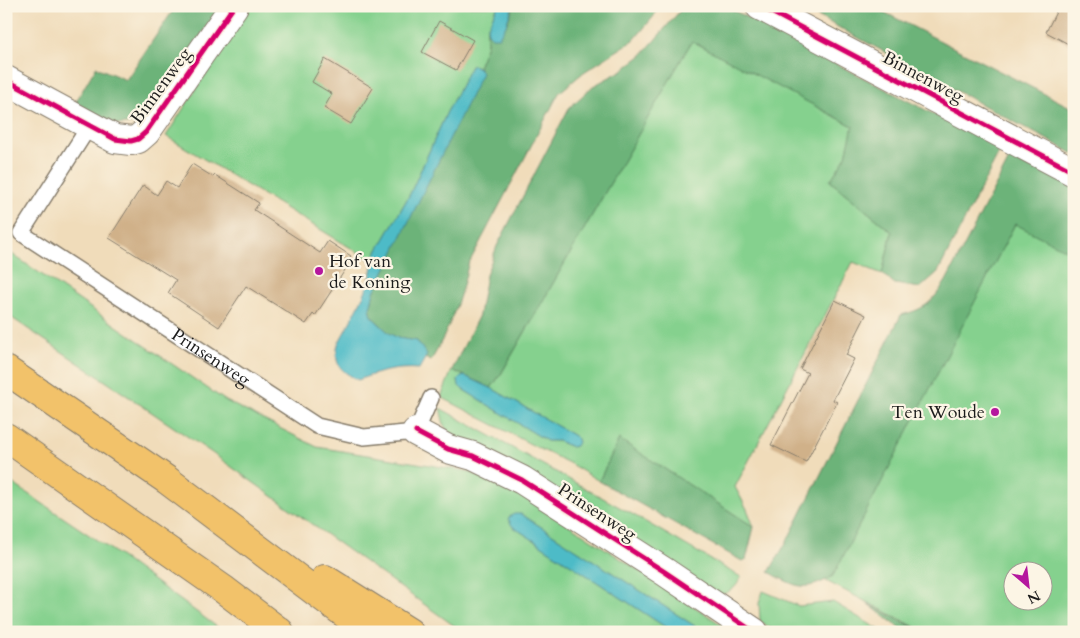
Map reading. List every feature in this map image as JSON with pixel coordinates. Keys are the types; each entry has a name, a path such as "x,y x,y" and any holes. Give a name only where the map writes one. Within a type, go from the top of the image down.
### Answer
{"highway":[{"path":"6,370 167,480 410,632"},
{"path":"6,437 223,589 280,632"},
{"path":"167,480 369,632"},
{"path":"223,589 271,632"}],"street":[{"name":"Binnenweg","path":"6,80 122,141 138,139 156,120 234,6"},
{"name":"Binnenweg","path":"760,6 1074,172"},
{"name":"Prinsenweg","path":"416,432 448,449 473,456 522,480 754,632"}],"lane":[{"name":"Prinsenweg","path":"90,125 20,233 317,426 364,438 416,432"},
{"path":"416,432 430,398"}],"green space":[{"path":"176,6 222,6 142,120 114,124 99,119 74,105 96,67 126,80"},
{"path":"249,6 498,6 487,28 487,45 478,67 471,66 447,112 410,194 374,257 374,262 166,136"},
{"path":"514,6 658,6 654,16 634,40 584,72 559,93 468,265 462,290 453,314 431,361 425,358 417,341 398,338 389,333 372,317 370,308 374,292 480,69 478,67 487,45 487,28 488,33 506,25"},
{"path":"681,6 725,6 1001,149 938,272 920,288 895,284 882,274 892,232 830,181 846,156 853,126 692,41 501,374 491,388 452,370 479,315 486,275 497,246 569,108 593,86 621,71 642,55 679,12"},
{"path":"799,6 872,6 1074,109 1074,154"},
{"path":"692,40 853,126 847,156 830,181 892,232 882,274 853,262 735,487 754,527 619,440 599,481 569,463 441,397 452,370 465,376 458,380 459,386 462,389 547,441 558,441 572,447 578,442 576,437 491,388 501,374"},
{"path":"1012,154 1074,186 1074,254 1015,224 833,576 815,585 801,586 769,572 787,541 901,315 928,304 946,281"},
{"name":"Ten Woude","path":"1016,222 1074,253 1074,632 925,632 826,581"},
{"path":"6,250 226,401 317,447 467,471 517,491 733,632 704,632 521,514 512,526 673,632 463,632 212,453 6,314"},
{"path":"440,408 632,514 741,577 739,581 733,589 720,595 450,435 444,425"},
{"path":"619,439 754,527 746,560 742,561 599,481"},
{"path":"6,479 113,551 224,632 10,632 6,629"},
{"path":"763,591 799,606 833,602 883,632 776,632 760,621 759,603"},
{"path":"868,604 923,632 905,632"}],"water":[{"path":"498,6 513,6 499,37 492,37 488,33 487,28"},
{"path":"473,65 480,69 482,73 374,292 370,308 372,317 389,333 398,338 417,341 427,355 419,369 388,371 358,380 347,374 340,366 337,357 338,344 366,291 373,268 374,257 410,194 447,112"},
{"path":"465,376 491,388 576,437 578,442 576,446 572,447 558,441 547,441 462,389 459,386 458,380"},
{"path":"514,514 521,514 704,632 673,632 512,526 508,518"}],"building":[{"path":"1059,6 1074,6 1074,47 1046,32"},
{"path":"439,21 473,40 456,70 422,52"},
{"path":"325,59 373,88 351,124 324,108 332,94 312,82"},
{"path":"192,164 213,177 215,175 259,203 254,210 320,253 328,241 351,256 343,269 345,270 315,316 313,314 306,324 246,286 219,327 168,293 176,280 109,238 143,185 157,195 166,181 177,188"},
{"path":"835,300 866,315 846,355 854,359 833,400 837,402 806,462 771,445 808,373 800,369"}],"cycle path":[{"path":"6,80 115,139 131,141 138,139 146,132 234,6"},
{"path":"760,6 1074,172"},
{"path":"416,432 448,449 473,456 522,480 754,632"}],"place":[{"name":"Hof van de Koning","path":"319,271"},
{"name":"Ten Woude","path":"995,412"}]}
